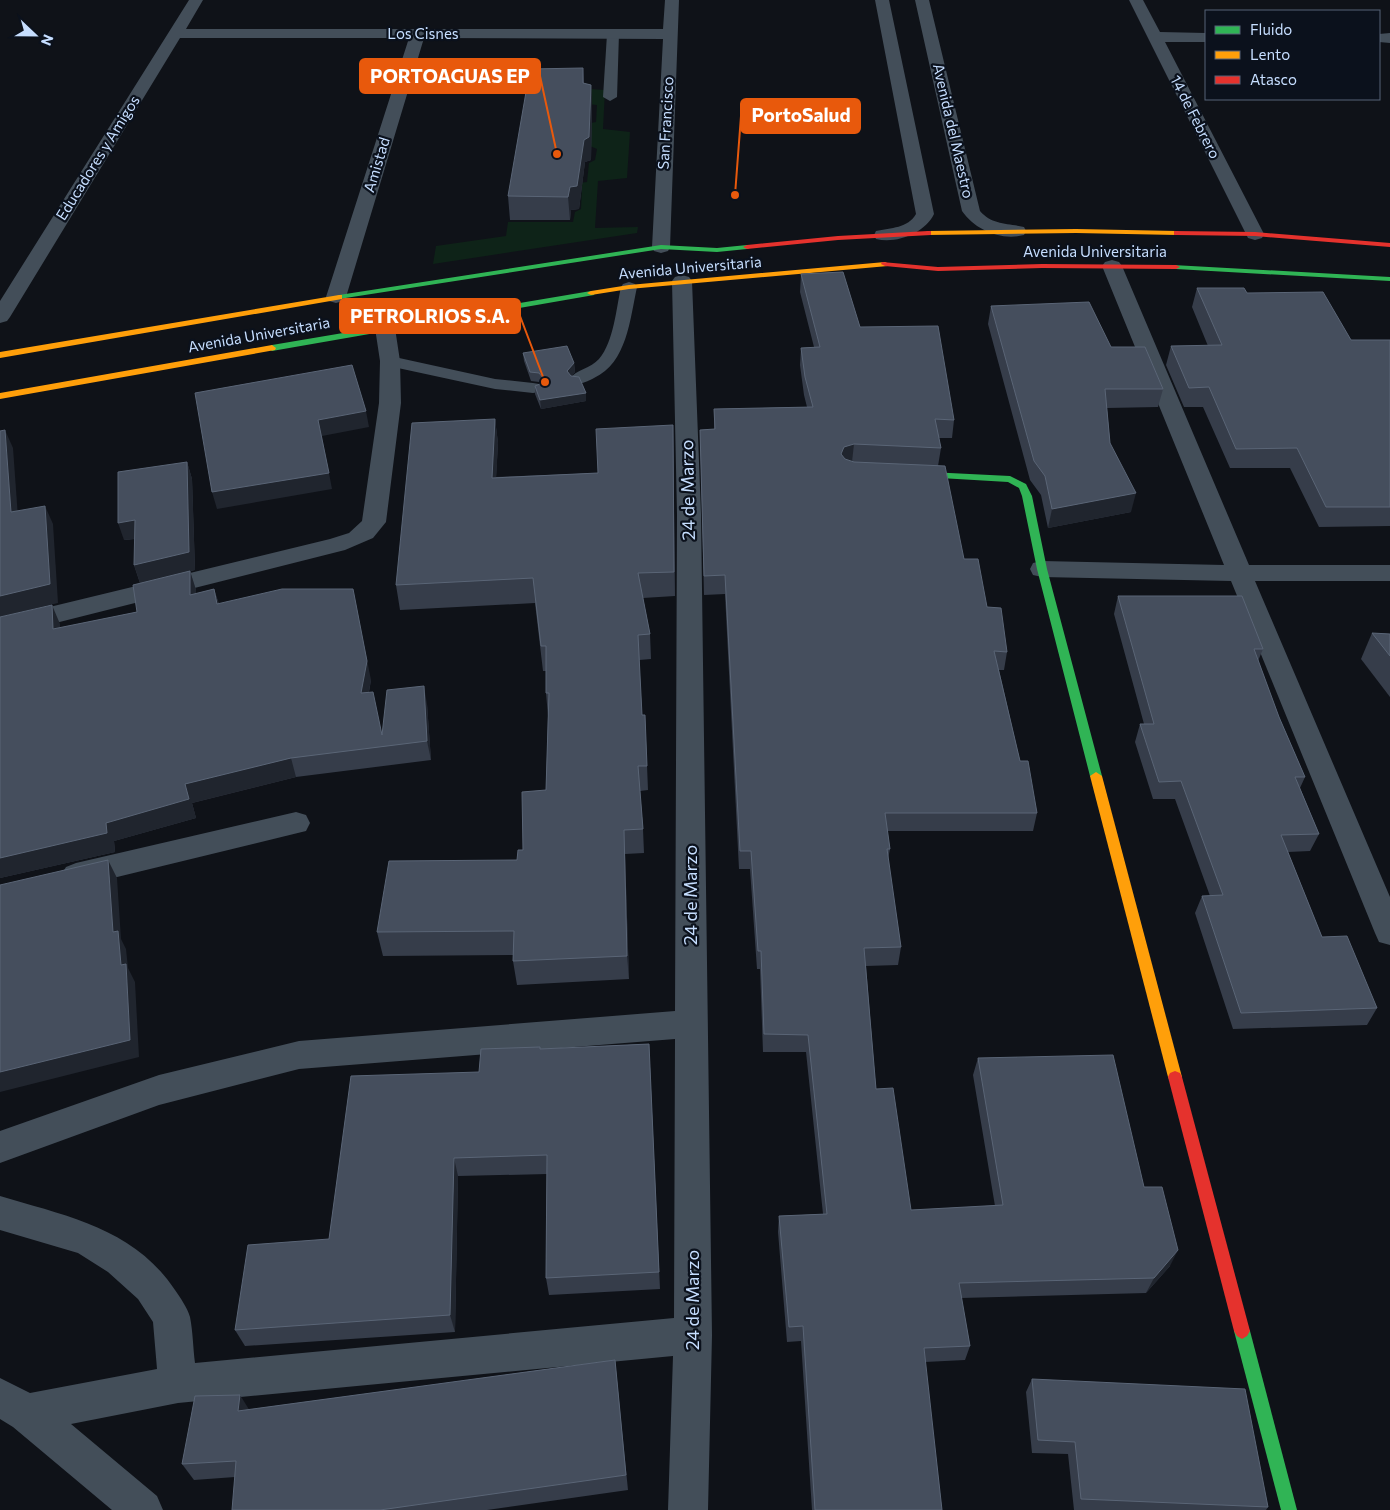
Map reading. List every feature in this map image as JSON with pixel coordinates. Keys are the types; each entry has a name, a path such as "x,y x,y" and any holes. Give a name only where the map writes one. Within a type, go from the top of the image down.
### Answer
{"main road":[{"name":"Avenida Universitaria","path":"0,355 336,297 661,247 717,250 883,235 954,231 1255,234 1390,245"},
{"name":"Avenida Universitaria","path":"0,396 385,328 629,287 682,281 800,273 884,264 938,269 1112,266 1204,268 1390,279"},
{"path":"901,474 1010,479 1023,486 1027,496 1042,568 1289,1510"}],"street":[{"name":"Educadores y Amigos","path":"0,317 196,0"},
{"name":"San Francisco","path":"661,247 672,0"},
{"path":"882,0 925,214 923,221 907,230 883,235"},
{"name":"Avenida del Maestro","path":"922,0 966,182 964,184 975,219 994,228 1017,232"},
{"name":"14 de Febrero","path":"1136,0 1255,234"},
{"name":"Los Cisnes","path":"176,33 670,34"},
{"name":"Amistad","path":"336,297 418,34"},
{"path":"1154,37 1205,37"},
{"path":"920,185 932,192 943,193 954,192 966,182"},
{"path":"1112,266 1390,933"},
{"name":"24 de Marzo","path":"682,281 689,514 693,1335 688,1510"},
{"path":"0,628 337,546 365,533 374,522 390,403 390,361 385,328"},
{"path":"1042,568 1240,573 1390,573"},
{"path":"48,881 296,823"},
{"path":"0,1146 159,1090 299,1055 691,1024"},
{"path":"0,1213 87,1239 121,1260 150,1286 171,1317 178,1384"},
{"path":"14,1405 178,1384 693,1335"},
{"path":"14,1405 142,1510"}],"lane":[{"path":"610,97 613,34"},
{"path":"578,379 600,368 608,357 614,345 629,287"},
{"path":"390,361 495,384 533,388"}],"green space":[{"path":"589,89 605,90 603,129 630,132 627,178 598,181 595,228 638,227 637,233 433,264 436,246 506,236 508,222 573,222 575,212 581,209 582,187 578,186 579,183 587,182 589,163 595,160 597,149 590,146 585,124 596,122 597,105 588,104"}],"building":[{"path":"583,68 583,83 591,85 589,137 584,140 577,186 570,187 568,197 508,196 530,69"},
{"path":"843,272 860,327 938,326 954,420 935,419 941,448 854,444 844,447 841,454 845,459 854,462 945,466 964,559 978,559 987,607 1001,608 1007,652 994,651 1020,761 1028,761 1037,813 885,813 890,849 887,849 901,947 864,948 876,1089 893,1088 911,1210 1003,1205 978,1058 1113,1055 1144,1187 1162,1187 1178,1250 1154,1278 959,1283 970,1346 924,1348 942,1510 815,1510 803,1326 789,1327 779,1216 827,1214 808,1035 764,1034 761,951 758,951 751,851 740,851 725,575 704,576 700,430 715,429 714,409 813,407 805,377 801,348 820,347 801,274"},
{"path":"1197,288 1244,288 1247,293 1323,292 1351,340 1390,340 1390,507 1326,507 1297,448 1236,449 1209,387 1189,388 1171,346 1222,345"},
{"path":"1089,302 1111,347 1145,347 1163,389 1105,389 1110,443 1136,493 1052,509 1045,476 1034,461 991,306"},
{"path":"567,346 574,363 567,371 571,376 579,377 586,393 540,400 535,386 540,384 543,378 539,373 530,372 523,353"},
{"path":"352,365 366,411 318,420 329,473 212,492 195,393"},
{"path":"495,419 492,478 598,473 596,429 673,425 674,572 638,573 650,634 638,635 642,715 645,715 647,766 638,766 643,829 624,830 627,956 513,961 514,931 377,932 389,861 517,860 518,850 523,850 522,792 546,790 549,693 546,693 546,646 541,646 533,578 396,585 412,423"},
{"path":"5,430 11,512 45,506 50,584 0,596 0,431"},
{"path":"187,462 189,552 134,565 135,520 118,523 118,472"},
{"path":"190,571 190,595 214,589 217,604 282,589 353,589 367,661 361,693 373,692 382,735 387,690 424,686 427,741 291,758 185,784 189,799 106,823 107,833 0,858 0,617 52,605 53,629 137,612 133,585"},
{"path":"1118,596 1242,596 1263,649 1254,649 1279,717 1305,777 1295,777 1319,834 1281,835 1322,937 1347,936 1377,1008 1241,1013 1202,896 1223,895 1181,781 1159,782 1140,724 1154,724"},
{"path":"1372,633 1390,634 1390,656"},
{"path":"108,860 113,932 118,931 121,965 126,964 130,1040 0,1072 0,885"},
{"path":"649,1044 659,1272 546,1278 547,1155 454,1158 450,1315 235,1330 248,1245 329,1239 351,1076 479,1072 481,1049 540,1047 540,1049"},
{"path":"615,1360 626,1475 380,1510 232,1510 236,1461 182,1464 195,1396 240,1395 238,1411"},
{"path":"1032,1379 1245,1389 1268,1507 1081,1499 1075,1442 1038,1440"}],"traffic: fast":[{"path":"339,297 661,247 717,250 747,247"},
{"path":"1176,267 1390,279"},
{"path":"272,348 591,293"},
{"path":"909,474 1010,479 1023,486 1027,496 1042,569 1096,776"},
{"path":"1242,1331 1289,1510"}],"traffic: slow":[{"path":"928,233 1076,231 1177,233"},
{"path":"591,293 629,287 885,264"},
{"path":"0,355 339,297"},
{"path":"0,396 272,348"},
{"path":"1096,776 1175,1077"}],"traffic: jam":[{"path":"747,247 838,238 928,233"},
{"path":"1177,233 1255,234 1390,245"},
{"path":"885,264 938,269 1042,266 1176,267"},
{"path":"1175,1077 1242,1331"}],"place":[{"name":"PORTOAGUAS EP","path":"557,154"},
{"name":"PortoSalud","path":"735,195"},
{"name":"PETROLRIOS S.A.","path":"545,382"}]}
